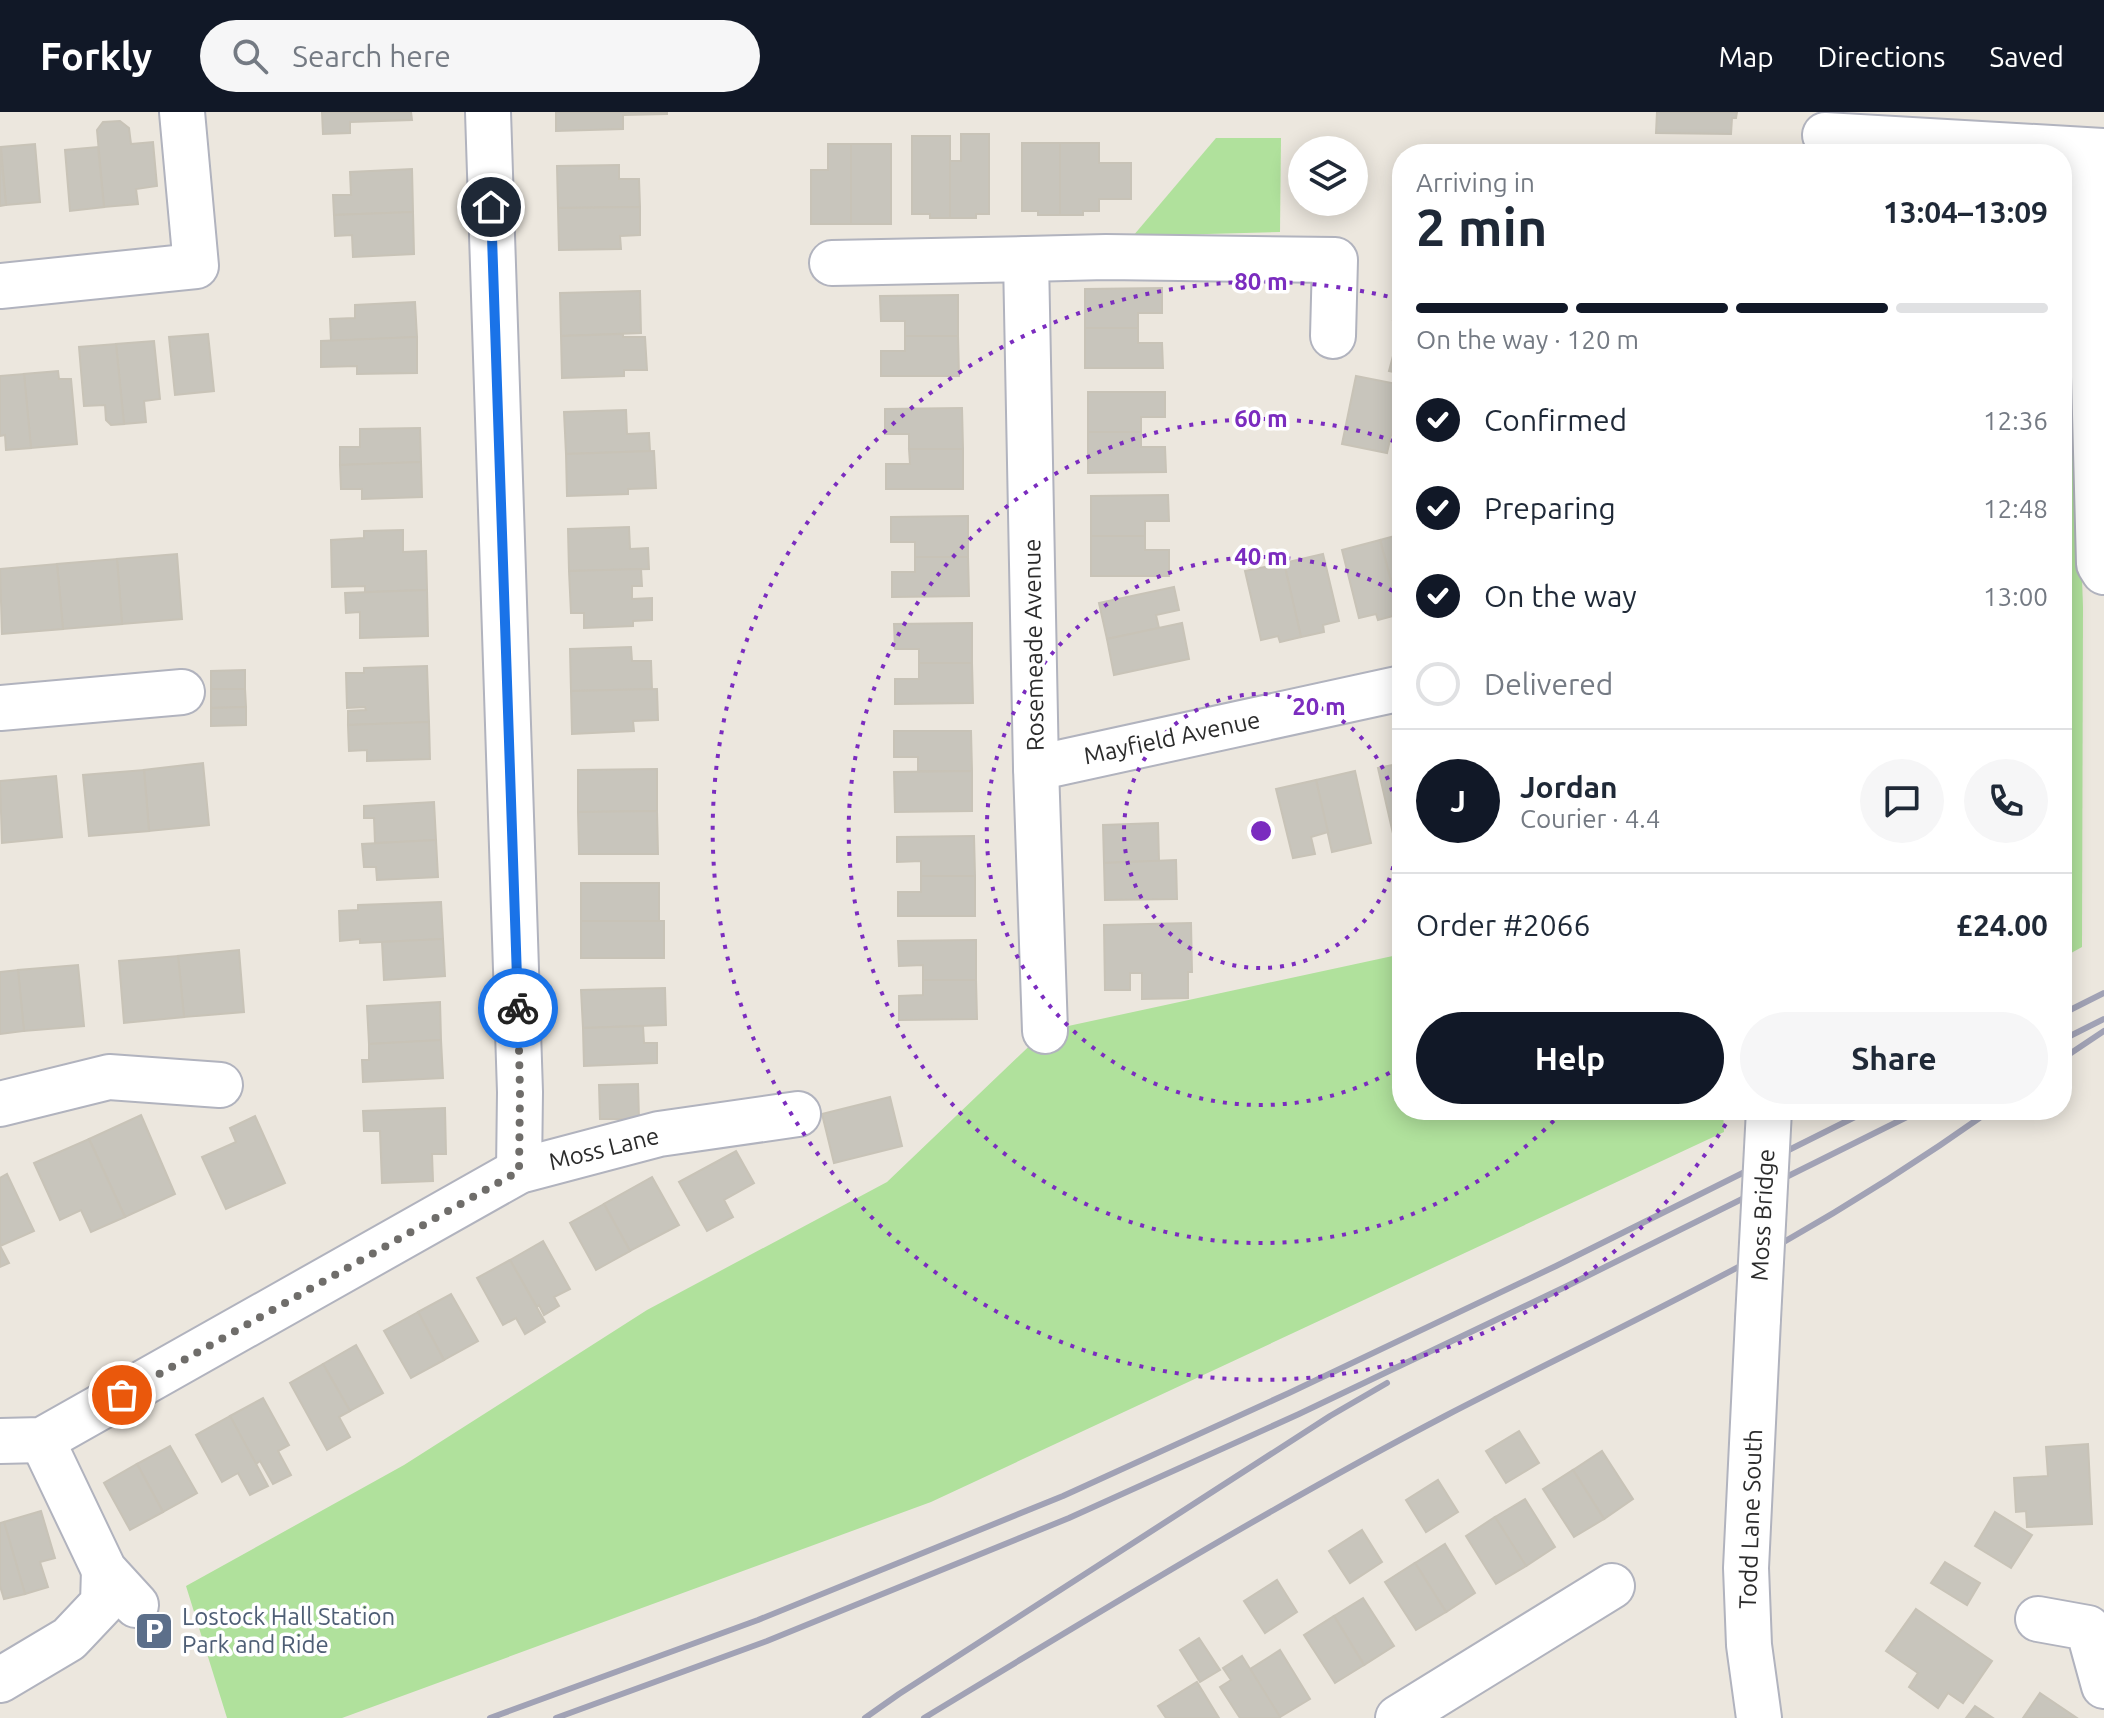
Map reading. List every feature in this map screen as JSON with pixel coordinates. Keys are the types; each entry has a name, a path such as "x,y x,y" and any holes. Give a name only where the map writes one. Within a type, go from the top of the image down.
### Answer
{"street":[{"path":"0,286 196,266 182,112"},
{"path":"488,112 520,1076 519,1171"},
{"path":"1825,134 1984,144"},
{"path":"2072,149 2096,151 2101,568"},
{"path":"832,263 1106,257 1335,260 1333,336"},
{"name":"Rosemeade Avenue","path":"1026,259 1036,768 1045,1031"},
{"name":"Mayfield Avenue","path":"1036,768 1392,690"},
{"path":"0,708 182,692"},
{"path":"0,1104 109,1077 220,1085"},
{"name":"Moss Lane","path":"21,1440 519,1171 659,1134 798,1114"},
{"name":"Moss Bridge","path":"1758,1319 1768,1120"},
{"name":"Todd Lane South","path":"1758,1319 1746,1568 1749,1645 1759,1718"},
{"path":"21,1440 104,1570 136,1605"},
{"path":"0,1680 69,1639 103,1603 104,1570"},
{"path":"1398,1718 1612,1586"},
{"path":"2038,1619 2088,1628 2104,1686"}],"green space":[{"path":"1216,138 1281,138 1280,232 1133,236"},
{"path":"2072,286 2083,607 2082,947 2072,952"},
{"path":"1392,956 1392,1120 1723,1120 1724,1132 931,1502 342,1718 227,1718 186,1586 404,1465 647,1310 887,1182 1045,1031"}],"building":[{"path":"322,112 411,112 412,120 350,122 350,133 323,134"},
{"path":"556,112 667,114 623,115 623,129 556,131"},
{"path":"1657,112 1737,112 1736,118 1732,118 1731,134 1656,133"},
{"path":"120,121 129,128 131,144 153,142 157,186 136,189 138,204 104,207 97,130 103,122"},
{"path":"961,134 989,134 989,214 976,214 976,218 950,218 950,161 961,161"},
{"path":"912,136 950,136 950,218 912,214"},
{"path":"1022,143 1060,143 1060,215 1022,211"},
{"path":"1060,143 1099,143 1099,163 1131,163 1131,199 1099,199 1099,211 1060,215"},
{"path":"35,144 40,202 6,205 1,147"},
{"path":"828,144 851,144 851,224 811,224 811,170 828,170"},
{"path":"851,144 891,144 891,224 851,224"},
{"path":"0,147 6,205 0,206"},
{"path":"98,147 104,207 70,211 65,150"},
{"path":"619,165 619,179 639,179 640,207 558,208 557,166"},
{"path":"412,169 413,212 334,215 333,195 351,195 350,172"},
{"path":"640,207 640,235 620,236 621,249 559,250 558,208"},
{"path":"413,212 414,254 353,257 352,235 335,236 334,215"},
{"path":"1162,288 1162,313 1138,313 1138,328 1085,328 1085,289"},
{"path":"640,291 641,333 561,336 560,293"},
{"path":"958,295 958,336 905,336 905,321 881,321 880,296"},
{"path":"415,302 417,337 331,341 330,319 355,318 355,305"},
{"path":"1085,328 1138,328 1138,343 1162,343 1163,368 1085,368"},
{"path":"208,334 214,391 175,395 169,337"},
{"path":"623,334 623,337 645,337 647,370 624,370 624,376 562,378 561,336"},
{"path":"905,336 958,336 959,376 881,376 881,351 905,351"},
{"path":"417,337 417,373 357,374 357,366 321,367 321,341"},
{"path":"154,341 160,399 144,401 146,422 124,424 116,344"},
{"path":"116,344 124,424 111,425 106,420 105,405 84,406 79,347"},
{"path":"58,371 59,379 71,379 77,444 31,448 24,374"},
{"path":"24,374 31,448 6,450 5,435 0,436 0,376"},
{"path":"1356,376 1392,383 1392,431 1387,453 1342,444"},
{"path":"1088,392 1165,392 1165,417 1141,417 1141,432 1088,432"},
{"path":"962,408 963,449 909,449 909,434 885,434 885,409"},
{"path":"626,410 627,434 649,433 650,451 566,454 564,412"},
{"path":"420,428 421,462 340,465 340,447 360,447 360,429"},
{"path":"1088,432 1141,432 1141,447 1165,447 1166,472 1088,473"},
{"path":"909,449 963,449 963,489 886,489 886,464 910,464"},
{"path":"654,451 656,488 628,489 628,494 567,496 566,454"},
{"path":"421,462 422,497 362,499 362,489 341,489 340,465"},
{"path":"1168,495 1169,521 1145,521 1145,536 1091,536 1091,496"},
{"path":"968,516 968,557 915,557 915,542 891,542 891,517"},
{"path":"629,527 630,549 648,548 649,569 569,571 568,529"},
{"path":"403,530 403,552 426,551 427,590 365,592 365,586 332,587 331,540 364,538 364,531"},
{"path":"1091,536 1145,536 1145,550 1169,550 1169,576 1091,576"},
{"path":"1392,537 1392,584 1380,540"},
{"path":"1380,540 1392,584 1392,616 1378,620 1376,614 1359,618 1342,550"},
{"path":"177,554 182,619 122,624 117,559"},
{"path":"1323,554 1339,621 1323,625 1324,632 1301,637 1284,563"},
{"path":"915,557 968,557 969,596 892,597 892,572 915,572"},
{"path":"117,559 122,624 63,629 57,564"},
{"path":"1284,563 1301,637 1280,642 1278,636 1261,640 1245,571"},
{"path":"57,564 63,629 2,634 0,569"},
{"path":"641,569 642,586 632,586 632,599 652,598 652,620 633,621 633,626 584,628 584,613 571,613 569,571"},
{"path":"1174,587 1179,610 1156,615 1159,628 1107,639 1099,603"},
{"path":"427,590 428,636 360,638 360,612 346,613 345,593"},
{"path":"972,623 972,663 919,663 919,649 895,649 894,624"},
{"path":"1182,623 1189,659 1114,675 1107,639"},
{"path":"631,647 632,661 651,661 652,689 571,691 570,649"},
{"path":"919,663 972,663 973,703 895,704 895,679 919,679"},
{"path":"427,666 429,722 348,725 348,711 366,710 365,707 347,708 346,673 364,673 364,668"},
{"path":"245,670 245,689 211,689 211,671"},
{"path":"211,689 245,689 246,707 211,708"},
{"path":"657,689 658,720 633,721 634,731 572,734 571,691"},
{"path":"246,707 246,725 211,726 211,708"},
{"path":"429,722 430,759 367,761 367,750 349,751 348,725"},
{"path":"894,731 971,731 972,771 918,771 918,757 894,757"},
{"path":"203,763 209,825 149,831 144,770"},
{"path":"1392,765 1392,829 1378,768"},
{"path":"657,769 657,811 578,812 578,770"},
{"path":"144,770 149,831 89,836 83,775"},
{"path":"972,771 972,811 895,812 894,772"},
{"path":"1355,771 1371,843 1332,852 1316,780"},
{"path":"56,776 62,837 2,843 0,781"},
{"path":"1316,780 1328,832 1311,837 1315,854 1293,858 1276,789"},
{"path":"434,802 436,840 375,843 374,818 364,818 364,806"},
{"path":"657,811 658,854 579,854 578,812"},
{"path":"1158,823 1159,861 1104,863 1103,825"},
{"path":"974,836 975,876 921,876 921,861 897,862 897,837"},
{"path":"436,840 438,877 377,880 376,867 364,867 362,844"},
{"path":"1176,860 1177,899 1105,900 1104,863"},
{"path":"921,876 975,876 975,916 898,916 898,892 921,892"},
{"path":"581,883 659,883 659,921 581,921"},
{"path":"441,902 443,939 340,941 339,911 358,910 358,905"},
{"path":"581,921 664,921 664,958 581,958"},
{"path":"1191,923 1192,972 1188,972 1188,998 1142,999 1142,973 1130,973 1130,990 1105,990 1104,925"},
{"path":"443,939 445,976 384,980 382,942"},
{"path":"976,940 976,980 923,980 923,965 899,966 898,941"},
{"path":"239,950 244,1012 184,1017 178,956"},
{"path":"178,956 184,1017 124,1023 119,961"},
{"path":"78,965 84,1026 24,1031 18,970"},
{"path":"18,970 24,1031 0,1034 0,972"},
{"path":"923,980 976,980 977,1019 899,1020 899,996 923,995"},
{"path":"665,988 666,1025 583,1028 581,990"},
{"path":"440,1002 441,1040 369,1044 367,1006"},
{"path":"643,1026 644,1043 657,1043 657,1063 584,1066 583,1028"},
{"path":"441,1040 443,1078 363,1082 362,1060 369,1060 369,1044"},
{"path":"638,1084 639,1119 600,1119 599,1085"},
{"path":"890,1097 902,1146 834,1163 822,1114"},
{"path":"445,1108 446,1154 432,1154 433,1181 382,1183 380,1131 364,1131 363,1111"},
{"path":"141,1115 175,1194 125,1217 89,1139"},
{"path":"255,1116 285,1183 226,1209 202,1157 236,1142 230,1128"},
{"path":"89,1139 125,1217 91,1232 81,1210 60,1220 34,1163"},
{"path":"736,1151 754,1183 724,1200 733,1217 707,1231 679,1182"},
{"path":"7,1174 34,1231 0,1246 0,1178"},
{"path":"652,1177 679,1225 630,1251 604,1204"},
{"path":"604,1204 630,1251 596,1270 570,1223"},
{"path":"543,1241 570,1289 554,1297 559,1306 544,1315 510,1260"},
{"path":"0,1246 9,1263 0,1267"},
{"path":"510,1260 545,1322 525,1334 516,1318 503,1325 477,1278"},
{"path":"451,1294 478,1341 444,1360 418,1312"},
{"path":"418,1312 444,1360 411,1378 384,1331"},
{"path":"356,1345 383,1393 350,1411 323,1364"},
{"path":"323,1364 350,1411 339,1417 350,1437 327,1450 290,1383"},
{"path":"263,1398 289,1445 278,1451 291,1475 273,1484 260,1461 256,1464 230,1416"},
{"path":"230,1416 268,1486 250,1495 238,1473 222,1482 196,1435"},
{"path":"1519,1431 1539,1463 1506,1483 1486,1451"},
{"path":"2088,1444 2092,1524 2027,1527 2026,1511 2016,1512 2014,1478 2048,1476 2046,1447"},
{"path":"170,1446 197,1493 163,1512 137,1464"},
{"path":"1602,1451 1633,1499 1604,1519 1573,1470"},
{"path":"137,1464 163,1512 130,1530 104,1483"},
{"path":"1573,1470 1604,1519 1574,1537 1543,1489"},
{"path":"1438,1480 1458,1512 1426,1532 1406,1500"},
{"path":"1525,1499 1555,1547 1526,1566 1495,1517"},
{"path":"41,1511 55,1558 40,1562 48,1587 25,1594 4,1522"},
{"path":"1995,1512 2032,1535 2011,1568 1975,1546"},
{"path":"1495,1517 1526,1566 1496,1584 1466,1536"},
{"path":"4,1522 25,1594 4,1599 0,1586 0,1523"},
{"path":"1362,1530 1382,1562 1350,1583 1329,1551"},
{"path":"1445,1544 1475,1593 1446,1612 1415,1563"},
{"path":"1945,1562 1980,1583 1967,1605 1931,1583"},
{"path":"1415,1563 1446,1612 1416,1630 1385,1582"},
{"path":"1277,1580 1297,1612 1265,1633 1244,1601"},
{"path":"1363,1598 1394,1646 1364,1665 1334,1616"},
{"path":"1916,1609 1992,1661 1963,1703 1948,1693 1938,1708 1909,1687 1918,1673 1886,1651"},
{"path":"1334,1616 1364,1665 1335,1683 1304,1635"},
{"path":"1199,1638 1220,1670 1200,1682 1180,1650"},
{"path":"1280,1650 1310,1699 1280,1717 1250,1669"},
{"path":"1242,1656 1279,1718 1240,1718 1220,1687 1231,1680 1223,1668"},
{"path":"1197,1682 1219,1718 1166,1718 1158,1706"},
{"path":"2040,1693 2077,1718 2023,1718"},
{"path":"1975,1706 1993,1718 1966,1718"}],"railway":[{"path":"2072,1009 2104,993"},
{"path":"2072,1035 2104,1019"},
{"path":"2072,1052 2104,1031"},
{"path":"490,1718 758,1620 1063,1496 1556,1266 1849,1120"},
{"path":"556,1718 767,1641 1069,1518 1299,1414 1565,1287 1901,1120"},
{"path":"924,1718 1314,1487 1447,1415 1777,1246 1886,1181 1977,1120"},
{"path":"865,1718 1330,1416 1387,1383"}],"way so far":[{"path":"122,1395 519,1171 518,1008"}],"place":[{"name":"Lostock Hall Station Park and Ride","path":"154,1631"}],"route":[{"path":"491,207 518,1008"}]}
